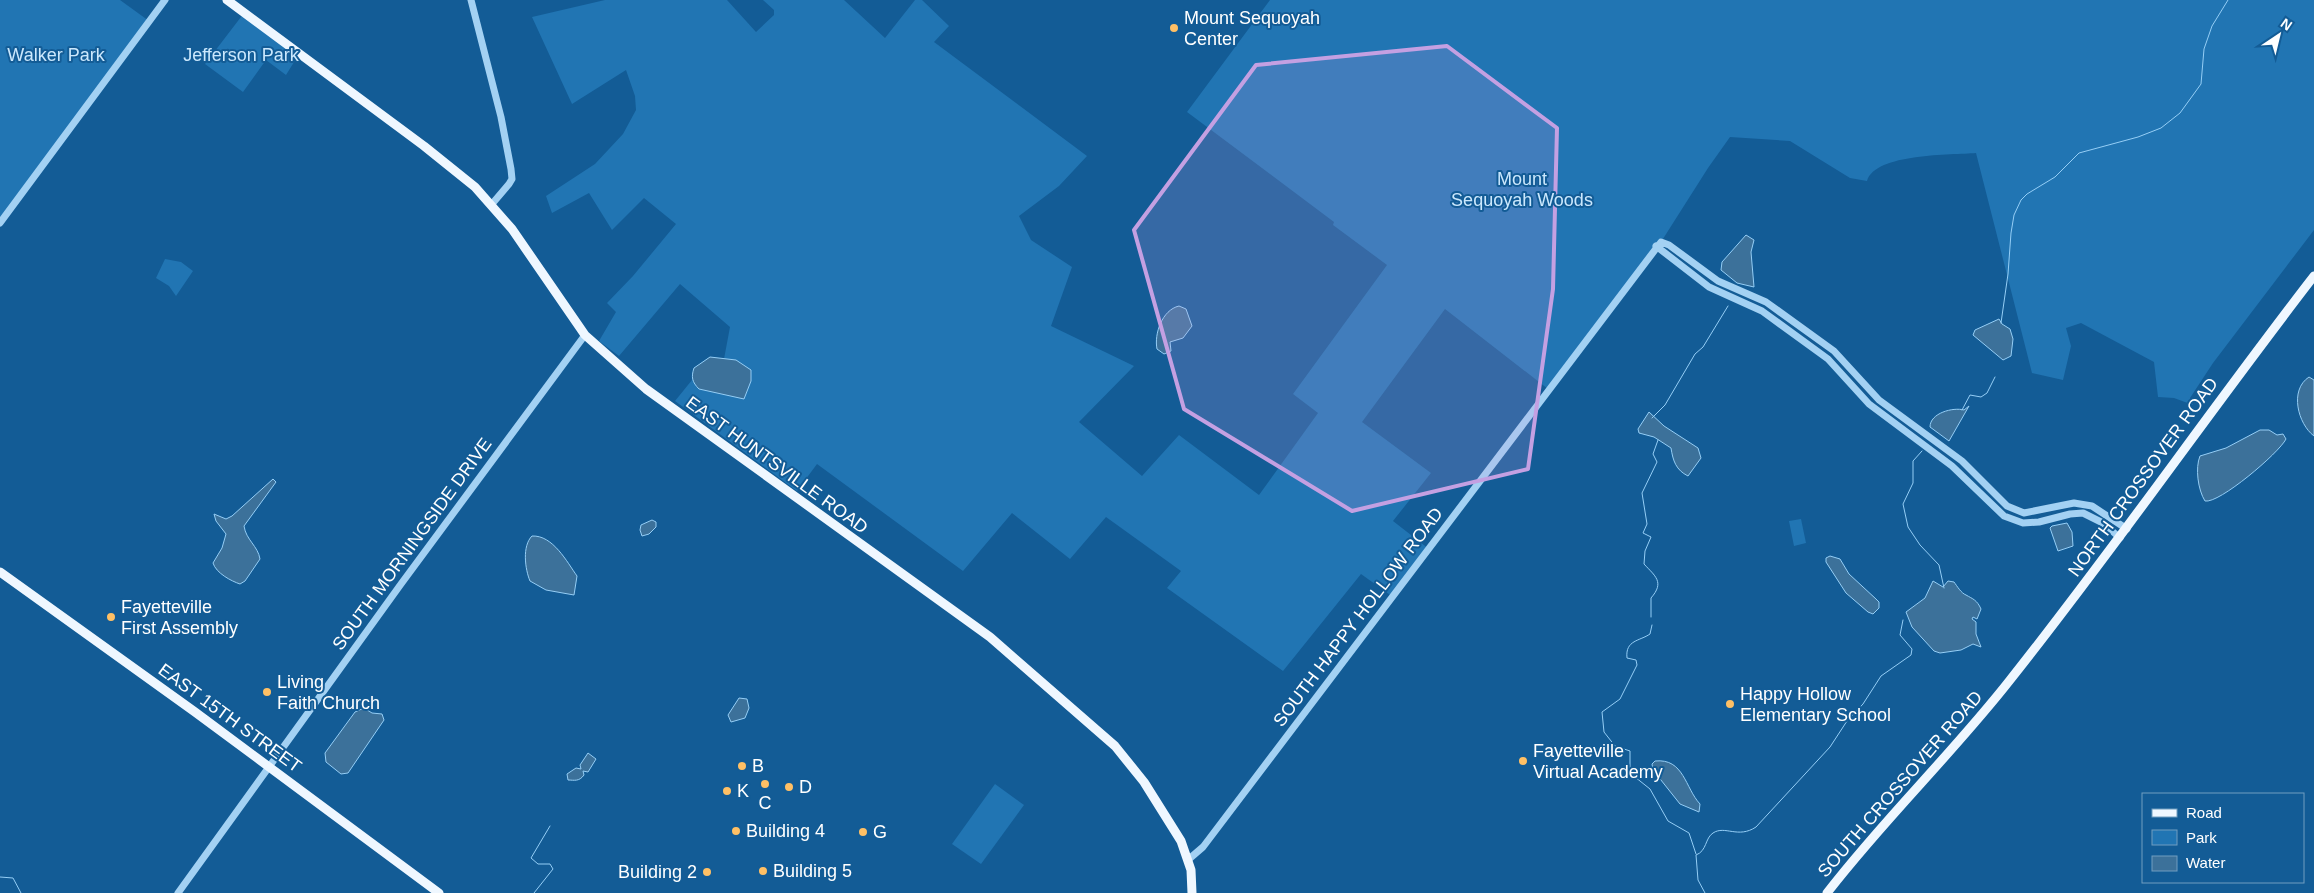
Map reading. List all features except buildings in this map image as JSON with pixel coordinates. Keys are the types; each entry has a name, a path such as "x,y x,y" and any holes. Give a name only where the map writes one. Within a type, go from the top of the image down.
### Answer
{"main road":[{"name":"EAST HUNTSVILLE ROAD","path":"227,0 446,162 492,204 585,336 666,405 1010,654 1125,757 1144,782 1181,841 1191,870 1192,893"},
{"name":"NORTH CROSSOVER ROAD","path":"1997,697 2127,529 2237,376 2314,276"},
{"name":"EAST 15TH STREET","path":"0,572 269,766 439,893"},
{"name":"SOUTH CROSSOVER ROAD","path":"1827,893 1882,826 1997,697"}],"street":[{"path":"0,223 164,0"},
{"path":"471,0 501,117 512,179 492,204"},
{"path":"2120,538 2103,524 2083,513 2031,523 2023,523 2004,516 1952,466 1869,404 1828,359 1762,310 1713,289 1656,246 1661,242 1669,245 1718,281 1766,302 1834,351 1879,400 1962,461 2007,506 2024,513 2074,503 2092,506 2127,529"},
{"name":"SOUTH HAPPY HOLLOW ROAD","path":"1188,859 1203,847 1656,246"},
{"path":"1713,289 1718,281"},
{"name":"SOUTH MORNINGSIDE DRIVE","path":"178,893 585,336"}],"highlighted area":[{"path":"1447,46 1557,128 1553,289 1528,469 1352,511 1184,409 1134,230 1256,65"}],"green space":[{"name":"Walker Park","path":"0,0 120,0 149,21 0,223"},
{"name":"Mount Sequoyah Woods","path":"605,0 727,0 756,32 774,15 774,10 763,0 844,0 885,38 915,0 922,0 949,26 934,42 1087,156 1059,186 1019,216 1031,240 1072,267 1051,326 1134,366 1079,422 1142,476 1179,435 1259,495 1318,413 1293,394 1387,265 1333,225 1334,222 1187,112 1270,0 2314,0 2314,230 2213,363 2190,398 2193,405 2174,398 2158,397 2154,362 2081,323 2066,328 2071,346 2063,380 2032,373 1976,153 1933,155 1899,160 1884,165 1873,172 1867,181 1850,178 1790,141 1730,137 1661,242 1548,389 1445,309 1362,422 1431,473 1393,521 1429,549 1393,597 1361,574 1283,671 1167,588 1181,571 1106,517 1070,559 1012,513 963,571 817,464 797,491 675,401 692,380 694,368 710,357 724,359 730,327 680,284 619,356 599,341 616,312 607,303 633,276 676,224 644,198 612,230 589,193 552,213 546,196 595,164 623,134 636,110 635,96 626,70 572,104 532,17"},
{"name":"Jefferson Park","path":"244,13 299,54 286,75 266,60 243,92 205,64"},
{"path":"165,259 181,262 193,271 176,296 169,286 156,278"},
{"path":"1801,519 1806,543 1794,546 1789,521"},
{"path":"995,784 1024,805 981,864 952,844"}],"water":[{"path":"1746,235 1754,240 1751,252 1754,287 1737,283 1721,270 1722,262"},
{"path":"1179,306 1186,309 1192,326 1183,338 1170,342 1171,351 1164,354 1157,349 1156,343 1160,323 1168,312"},
{"path":"1999,319 2002,324 2010,329 2013,339 2011,356 2003,360 1973,335 1975,330"},
{"path":"710,357 736,360 751,370 751,381 744,399 699,389 693,379 694,368"},
{"path":"2309,377 2314,380 2314,436 2304,424 2298,407 2299,390"},
{"path":"1969,406 1949,441 1930,427 1934,418 1943,412 1954,409 1964,410"},
{"path":"1649,412 1664,426 1698,448 1701,458 1688,476 1676,465 1671,448 1654,437 1639,433 1638,429"},
{"path":"2260,430 2269,430 2277,435 2283,434 2286,439 2261,466 2235,486 2223,495 2205,501 2198,479 2198,461 2200,456 2226,448"},
{"path":"273,479 276,482 244,526 260,559 245,581 240,584 220,573 213,563 222,548 226,534 216,521 214,514 226,519 232,516"},
{"path":"652,520 656,522 656,527 649,534 642,536 641,525"},
{"path":"2067,523 2072,532 2073,546 2058,551 2050,528"},
{"path":"532,536 546,540 559,550 564,557 577,576 574,595 546,590 530,581 525,558 527,546"},
{"path":"1830,556 1840,559 1849,574 1879,602 1879,608 1873,614 1846,593 1826,562 1826,558"},
{"path":"1933,581 1943,587 1948,581 1954,582 1962,593 1978,604 1981,609 1977,619 1973,617 1972,619 1976,622 1976,634 1981,647 1973,644 1961,650 1940,653 1934,651 1912,627 1906,612 1925,598"},
{"path":"739,698 747,699 749,708 745,718 731,722 728,715"},
{"path":"364,708 372,713 382,714 384,720 348,773 341,774 326,762 325,753 355,712"},
{"path":"588,753 596,759 588,772 583,771 584,775 578,780 568,780 567,774 576,768 581,769 580,765"},
{"path":"1655,761 1665,761 1678,769 1700,804 1699,812 1680,804 1653,770 1652,764"}],"waterway":[{"path":"2001,323 2008,274 2011,233 2014,215 2021,200 2027,194 2055,177 2079,153 2138,137 2161,128 2180,113 2201,84 2204,49 2212,26 2228,0"},
{"path":"1652,418 1665,405 1695,354 1703,347 1728,306"},
{"path":"1962,410 1970,395 1981,397 1987,393 1995,377"},
{"path":"1651,617 1651,598 1658,583 1655,576 1644,564 1645,551 1651,537 1643,533 1647,524 1642,493 1657,462 1653,454 1658,440"},
{"path":"1922,451 1913,461 1913,483 1903,504 1908,527 1920,545 1939,565 1944,588"},
{"path":"1705,893 1698,880 1696,855 1702,851 1710,835 1722,830 1743,832 1756,827 1830,747 1847,721 1863,704 1881,676 1911,655 1912,649 1900,635 1903,620"},
{"path":"1652,625 1650,634 1634,642 1628,648 1627,658 1636,660 1637,665 1620,699 1602,712 1604,732 1615,746 1630,751 1630,773 1650,789 1668,821 1689,833 1696,854"},
{"path":"534,893 553,869 550,864 538,864 531,858 550,826"},
{"path":"0,877 13,878 21,893"}],"place":[{"name":"Mount Sequoyah Center","path":"1174,28"},
{"name":"Fayetteville First Assembly","path":"111,617"},
{"name":"Living Faith Church","path":"267,692"},
{"name":"Happy Hollow Elementary School","path":"1730,704"},
{"name":"Fayetteville Virtual Academy","path":"1523,761"},
{"name":"B","path":"742,766"},
{"name":"C","path":"765,784"},
{"name":"D","path":"789,787"},
{"name":"K","path":"727,791"},
{"name":"Building 4","path":"736,831"},
{"name":"G","path":"863,832"},
{"name":"Building 5","path":"763,871"},
{"name":"Building 2","path":"707,872"}]}
